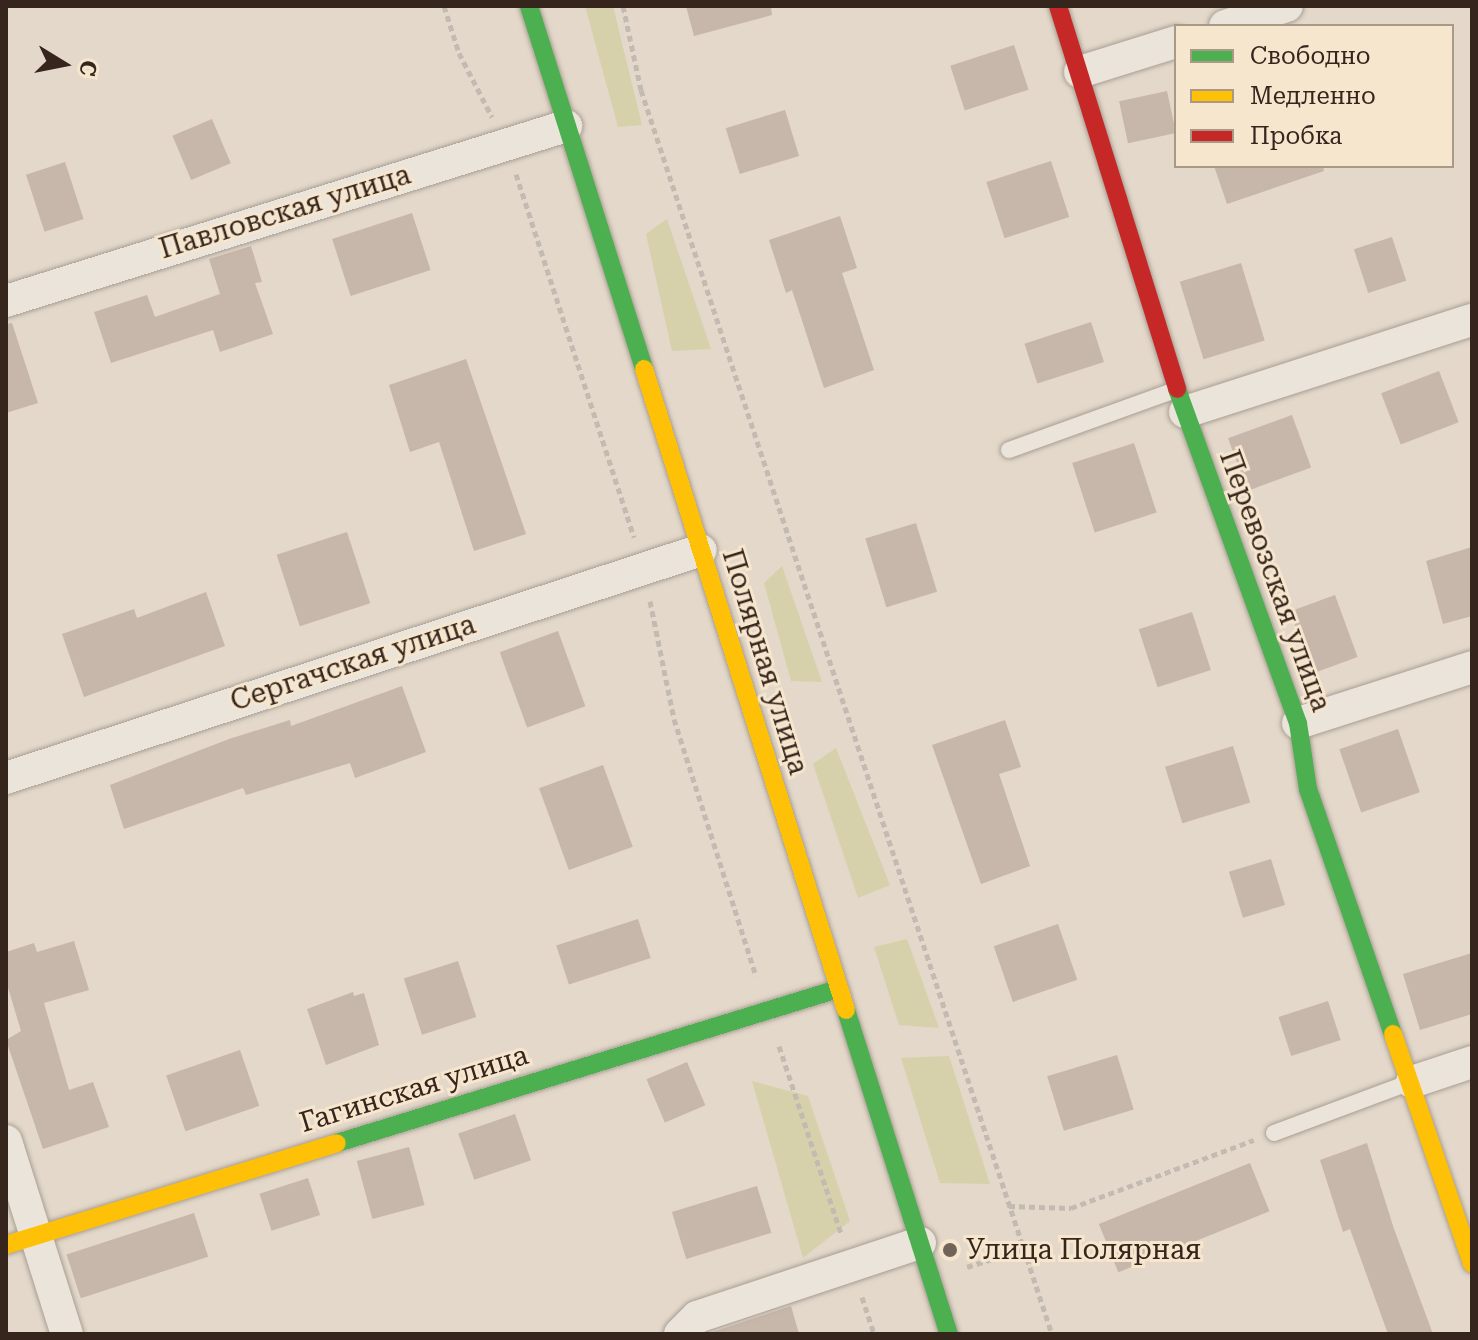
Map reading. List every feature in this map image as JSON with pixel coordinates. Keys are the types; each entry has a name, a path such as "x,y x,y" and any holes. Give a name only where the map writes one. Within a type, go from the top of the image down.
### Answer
{"street":[{"name":"Полярная улица","path":"529,6 949,1334"},
{"name":"Перевозская улица","path":"1058,6 1181,401 1298,723 1308,789 1412,1082 1472,1264"},
{"path":"1231,24 1287,6"},
{"path":"1080,72 1174,43"},
{"name":"Павловская улица","path":"6,301 566,126"},
{"path":"1181,401 1472,320"},
{"name":"Сергачская улица","path":"6,778 701,550"},
{"path":"1298,723 1472,667"},
{"name":"Гагинская улица","path":"21,1240 838,989"},
{"path":"1412,1082 1472,1062"},
{"path":"6,1141 21,1240 67,1334"},
{"path":"680,1334 697,1317 851,1263 920,1243"}],"lane":[{"path":"1009,450 1181,401"},
{"path":"1274,1133 1412,1082"}],"path":[{"path":"444,6 459,53 506,143 644,567 674,719 874,1334"},
{"path":"623,6 641,90 1052,1334"},
{"path":"1009,1206 1071,1208 1274,1133"},
{"path":"956,1271 1023,1249"}],"shaded area":[{"path":"585,6 613,6 642,125 618,127"},
{"path":"667,219 711,349 672,351 646,234"},
{"path":"782,566 822,682 791,681 764,583"},
{"path":"836,748 890,885 858,898 813,764"},
{"path":"907,939 939,1028 899,1025 874,947"},
{"path":"949,1056 990,1184 940,1183 901,1058"},
{"path":"752,1081 808,1096 850,1221 803,1258"}],"building":[{"path":"686,6 771,6 772,15 694,36"},
{"path":"1014,45 1029,90 965,110 950,66"},
{"path":"1167,91 1174,133 1128,143 1119,101"},
{"path":"785,110 799,156 740,174 726,128"},
{"path":"212,119 231,163 191,180 172,136"},
{"path":"1051,161 1069,217 1005,238 986,182"},
{"path":"65,162 84,219 45,232 26,175"},
{"path":"1215,168 1323,168 1324,171 1227,204"},
{"path":"412,213 431,270 351,296 332,239"},
{"path":"840,216 857,268 842,273 874,370 824,388 792,290 786,293 769,240"},
{"path":"1392,237 1406,281 1368,293 1354,249"},
{"path":"251,246 262,282 255,283 273,334 220,352 213,330 111,363 94,312 147,295 155,317 220,294 209,259"},
{"path":"1241,263 1265,340 1203,359 1180,282"},
{"path":"1091,322 1104,362 1037,384 1024,344"},
{"path":"12,323 38,403 6,413 6,324"},
{"path":"466,359 526,534 474,551 439,442 410,452 389,385"},
{"path":"1439,371 1459,422 1401,445 1381,393"},
{"path":"1292,415 1311,468 1247,491 1228,438"},
{"path":"1134,443 1157,512 1095,533 1072,463"},
{"path":"916,523 937,592 886,607 865,538"},
{"path":"347,532 370,603 300,626 277,555"},
{"path":"1472,547 1472,616 1443,624 1426,561"},
{"path":"206,592 225,646 84,697 62,634 134,609 137,618"},
{"path":"1335,595 1358,657 1312,673 1290,611"},
{"path":"1192,612 1211,670 1158,687 1139,629"},
{"path":"558,631 585,706 527,727 500,652"},
{"path":"402,686 426,752 355,778 350,763 246,795 243,788 124,829 110,785 229,739 290,720 291,726"},
{"path":"1005,720 1021,767 999,774 1030,866 981,884 932,745"},
{"path":"1398,729 1420,792 1361,813 1339,749"},
{"path":"1233,746 1250,802 1182,823 1165,767"},
{"path":"603,765 633,847 569,870 539,788"},
{"path":"1271,859 1285,905 1243,918 1229,872"},
{"path":"638,919 651,958 569,985 556,946"},
{"path":"1058,924 1077,980 1013,1002 994,946"},
{"path":"74,941 89,990 44,1003 69,1090 93,1082 109,1127 43,1149 6,1040 21,1031 6,981 6,952 34,943 37,952"},
{"path":"1472,953 1472,1014 1420,1030 1403,974"},
{"path":"458,961 476,1017 422,1035 404,979"},
{"path":"353,992 354,996 364,993 379,1045 326,1065 307,1009"},
{"path":"1328,1001 1341,1040 1291,1056 1279,1017"},
{"path":"240,1050 259,1106 185,1131 166,1075"},
{"path":"1117,1055 1134,1110 1064,1131 1047,1076"},
{"path":"687,1062 705,1105 665,1122 646,1079"},
{"path":"515,1114 531,1160 474,1180 458,1134"},
{"path":"1367,1143 1394,1229 1433,1334 1388,1334 1350,1229 1343,1232 1320,1160"},
{"path":"409,1147 425,1205 372,1219 357,1161"},
{"path":"1250,1163 1269,1211 1118,1272 1099,1224"},
{"path":"308,1178 320,1215 272,1231 259,1194"},
{"path":"757,1186 771,1233 686,1259 672,1212"},
{"path":"194,1213 208,1257 81,1298 67,1254"},
{"path":"791,1306 799,1334 707,1334"}],"traffic: fast":[{"path":"529,6 644,369"},
{"path":"1177,389 1298,723 1308,789 1393,1034"},
{"path":"337,1143 838,989"},
{"path":"846,1010 949,1334"}],"traffic: slow":[{"path":"644,369 846,1010"},
{"path":"1393,1034 1472,1264"},
{"path":"6,1245 337,1143"}],"traffic: jam":[{"path":"1058,6 1177,389"}],"place":[{"name":"Улица Полярная","path":"950,1250"}]}
